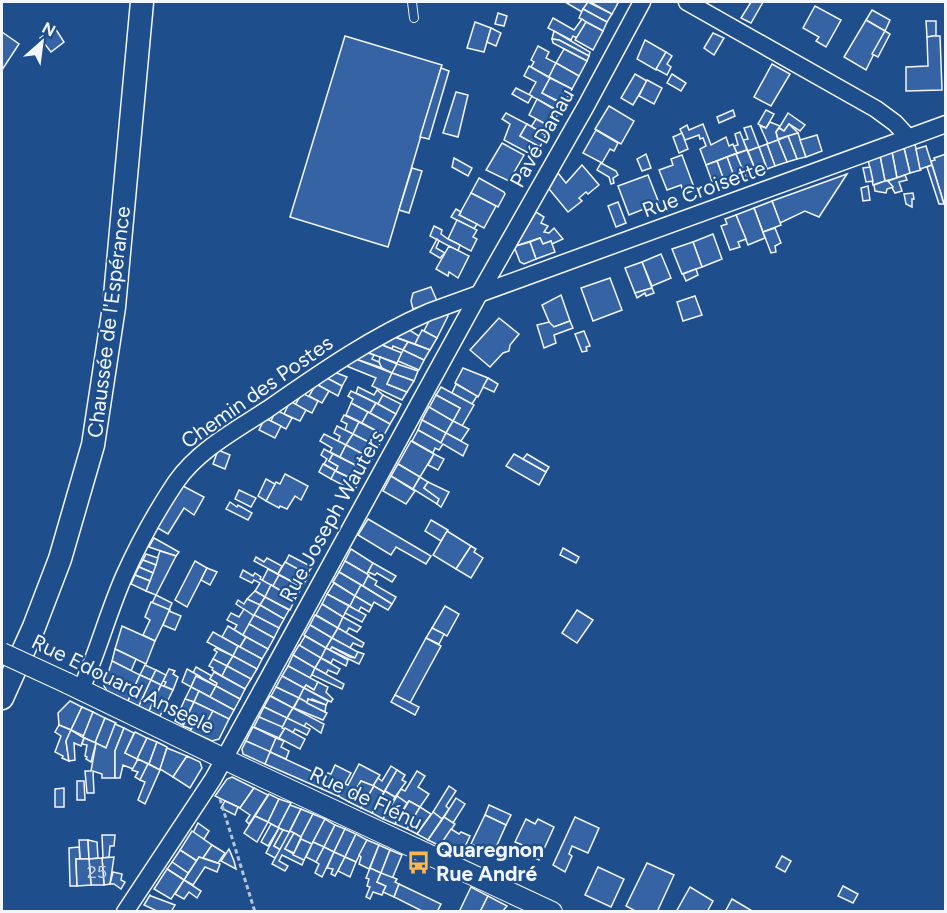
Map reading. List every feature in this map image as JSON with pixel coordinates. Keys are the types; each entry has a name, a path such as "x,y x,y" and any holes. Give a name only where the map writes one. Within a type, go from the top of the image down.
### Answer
{"main road":[{"name":"Chaussée de l'Espérance","path":"2,698 34,627 60,559 93,445 114,307 142,2"}],"street":[{"name":"Pavé Danau","path":"478,296 642,2"},
{"path":"687,2 876,109 895,123 908,137"},
{"name":"Rue Croisette","path":"478,296 945,124"},
{"name":"Chemin des Postes","path":"74,686 95,658 126,573 164,502 190,465 223,439 365,344 429,312 478,296"},
{"name":"Rue Joseph Wauters","path":"126,912 225,759 478,296"},
{"name":"Rue Edouard Anseele","path":"2,652 225,759"},
{"name":"Rue de Flénu","path":"225,759 552,912"}],"lane":[{"path":"412,2 414,18"}],"path":[{"path":"213,779 255,912"}],"building":[{"path":"565,2 588,2 582,12"},
{"path":"588,2 612,14 607,22 583,9"},
{"path":"590,2 616,2 618,3 612,14"},
{"path":"751,2 763,2 751,23 741,18"},
{"path":"815,6 841,20 826,47 816,41 819,37 803,28"},
{"path":"583,9 607,22 603,31 579,18"},
{"path":"872,10 890,20 885,31 866,20"},
{"path":"498,13 507,16 504,26 495,24"},
{"path":"553,18 574,30 582,19 586,22 577,38 573,36 571,40 548,28"},
{"path":"866,20 885,31 866,70 844,57"},
{"path":"926,21 936,21 936,36 927,37"},
{"path":"475,22 491,28 484,52 467,48"},
{"path":"586,22 603,31 593,50 575,40"},
{"path":"55,28 64,42 51,52 40,38"},
{"path":"491,28 501,33 496,46 487,42"},
{"path":"554,31 590,52 589,56 559,40 552,39"},
{"path":"885,31 890,34 878,57 872,54"},
{"path":"2,32 19,44 2,70"},
{"path":"713,33 724,38 714,55 704,48"},
{"path":"345,36 442,65 388,247 290,217"},
{"path":"940,36 942,90 906,91 906,67 928,66 927,37"},
{"path":"552,39 559,40 589,56 587,61 553,43"},
{"path":"645,40 666,52 656,70 637,59"},
{"path":"538,46 549,52 546,58 556,63 549,77 531,67 534,62 531,60"},
{"path":"564,49 587,61 579,76 556,63"},
{"path":"666,52 672,56 667,64 671,67 667,75 656,69"},
{"path":"556,63 579,76 572,89 549,77"},
{"path":"772,64 790,74 771,106 754,97"},
{"path":"529,66 550,78 542,93 562,104 559,111 529,95 536,82 524,76"},
{"path":"441,68 449,71 429,139 420,137"},
{"path":"635,74 647,81 633,105 621,98"},
{"path":"672,74 686,83 681,91 667,83"},
{"path":"550,78 572,89 564,104 542,93"},
{"path":"647,80 662,88 654,104 639,96"},
{"path":"516,88 532,96 528,103 512,94"},
{"path":"456,92 468,95 458,137 443,133"},
{"path":"537,99 559,112 551,127 529,115"},
{"path":"609,106 634,121 621,144 595,129"},
{"path":"733,110 735,116 719,123 717,117"},
{"path":"766,110 774,114 766,128 758,124"},
{"path":"506,113 527,124 520,136 539,146 534,156 504,140 510,124 502,119"},
{"path":"788,113 805,125 800,131 789,124 784,131 779,128"},
{"path":"536,119 551,127 546,135 531,127"},
{"path":"770,122 780,126 776,132 778,140 768,144 760,126 766,128"},
{"path":"527,124 546,135 540,147 520,136"},
{"path":"703,124 711,145 726,137 729,146 733,144 737,153 706,165 700,149 706,146 703,138 700,139 699,135 685,140 680,129 687,125 689,130"},
{"path":"789,124 798,133 778,139 776,132 779,128 784,131"},
{"path":"751,126 759,147 748,151 743,140 748,139 744,128"},
{"path":"596,130 618,143 614,151 610,149 602,163 583,153"},
{"path":"740,132 747,150 737,153 734,146 738,145 735,134"},
{"path":"682,133 688,149 679,153 673,137"},
{"path":"798,133 806,157 797,159 788,136"},
{"path":"817,135 822,151 806,157 800,140"},
{"path":"788,136 797,159 787,162 778,140"},
{"path":"778,140 787,162 775,166 767,144"},
{"path":"502,143 524,155 509,181 486,170"},
{"path":"767,144 775,166 767,169 759,147"},
{"path":"915,144 921,170 910,173 904,148"},
{"path":"926,146 932,165 920,169 916,149"},
{"path":"759,147 767,169 757,174 748,151"},
{"path":"904,148 910,173 897,178 892,152"},
{"path":"747,150 757,174 746,178 736,154"},
{"path":"892,152 897,178 885,181 880,156"},
{"path":"646,154 651,168 642,171 637,159"},
{"path":"736,154 746,178 736,182 727,157"},
{"path":"946,154 946,203 944,204 931,161"},
{"path":"682,155 695,190 684,194 681,185 667,190 659,170 673,165 671,159"},
{"path":"880,156 885,181 873,185 868,159"},
{"path":"727,157 736,182 726,186 717,161"},
{"path":"454,158 472,168 468,176 452,167"},
{"path":"717,161 726,186 715,190 706,165"},
{"path":"601,163 616,171 618,175 613,178 614,183 611,184 609,177 597,170"},
{"path":"582,165 599,185 579,198 582,201 568,212 549,189 558,173 566,183"},
{"path":"932,165 944,204 939,204 927,167"},
{"path":"870,167 873,181 866,182 863,168"},
{"path":"412,168 422,171 409,213 399,210"},
{"path":"847,174 819,217 805,211 780,223 772,201"},
{"path":"648,175 659,203 629,215 618,186"},
{"path":"905,175 907,180 899,182 902,191 895,193 888,181"},
{"path":"479,178 504,192 498,207 471,193"},
{"path":"885,181 893,187 887,189 886,193 875,191 874,185"},
{"path":"868,186 870,200 863,201 861,188"},
{"path":"471,193 496,206 484,228 459,215"},
{"path":"913,193 912,207 906,204 904,194"},
{"path":"772,201 781,225 763,232 754,208"},
{"path":"618,202 626,223 616,227 608,206"},
{"path":"754,208 765,238 748,245 736,215"},
{"path":"456,209 461,212 459,215 477,224 474,229 451,217"},
{"path":"536,212 544,217 541,223 548,226 544,232 549,233 554,228 563,239 552,244 551,241 543,244 540,238 516,246"},
{"path":"736,215 746,239 738,242 740,247 730,250 721,226 727,224 725,219"},
{"path":"457,220 477,230 473,237 477,239 471,251 448,239"},
{"path":"434,226 442,230 441,234 460,245 458,251 430,236"},
{"path":"775,228 781,243 775,246 776,252 771,253 763,232"},
{"path":"713,234 722,259 702,267 693,242"},
{"path":"540,238 543,244 551,241 555,252 536,259 530,242"},
{"path":"437,239 439,241 436,248 445,253 440,258 430,252"},
{"path":"530,242 536,259 524,264 520,262 515,249 516,246"},
{"path":"693,242 702,267 682,274 672,249"},
{"path":"449,246 469,256 458,278 449,272 448,276 436,269"},
{"path":"661,254 671,278 652,286 642,262"},
{"path":"642,262 652,288 635,293 625,268"},
{"path":"696,269 698,275 686,281 683,274"},
{"path":"610,278 622,310 593,321 581,288"},
{"path":"431,287 437,301 413,309 411,301 413,293"},
{"path":"652,288 654,293 646,296 645,293 637,298 635,293"},
{"path":"561,295 570,321 554,327 550,324 542,305"},
{"path":"695,296 702,315 683,321 677,302"},
{"path":"447,313 448,316 437,338 424,331 431,317"},
{"path":"499,318 519,334 510,345 509,351 503,353 490,367 470,350"},
{"path":"570,321 573,328 554,335 556,343 544,348 537,325 549,322 554,327"},
{"path":"406,328 419,336 415,344 389,335"},
{"path":"422,330 437,338 430,350 415,344"},
{"path":"584,331 590,346 586,347 587,351 582,352 575,334"},
{"path":"389,335 408,342 403,350 393,346 392,349 377,343"},
{"path":"408,342 430,350 424,360 403,350"},
{"path":"377,343 402,353 397,363 363,351"},
{"path":"403,350 424,360 419,370 398,361"},
{"path":"363,351 374,355 372,359 379,362 382,368 353,358"},
{"path":"380,357 397,364 392,373 382,368 379,362"},
{"path":"353,358 392,373 387,384 407,392 402,400 372,386 376,378 344,365"},
{"path":"397,364 418,371 414,381 392,373"},
{"path":"463,368 488,378 478,397 455,383"},
{"path":"334,372 347,377 342,386 325,377"},
{"path":"392,373 414,381 407,392 387,384"},
{"path":"325,377 342,386 338,396 316,384"},
{"path":"488,378 498,384 494,392 483,387"},
{"path":"316,384 329,391 322,403 309,396"},
{"path":"456,384 477,396 472,404 452,393"},
{"path":"358,387 374,395 377,390 383,395 378,404 356,393"},
{"path":"441,387 474,405 462,426 453,421 460,408 436,395"},
{"path":"351,391 376,403 370,413 351,403 353,399 348,396"},
{"path":"302,393 318,401 312,413 295,405"},
{"path":"383,395 401,404 396,414 378,404"},
{"path":"436,395 460,408 453,421 429,408"},
{"path":"290,401 306,410 300,421 284,414"},
{"path":"351,403 368,412 362,423 346,415"},
{"path":"376,403 396,414 390,424 370,413"},
{"path":"429,407 453,421 446,433 422,420"},
{"path":"276,410 292,418 286,429 271,421"},
{"path":"368,412 390,424 384,435 362,423"},
{"path":"344,415 359,422 353,434 345,430 347,424 341,421"},
{"path":"265,418 281,426 275,438 259,430"},
{"path":"422,420 446,433 441,443 418,430"},
{"path":"453,421 469,429 461,441 446,433"},
{"path":"359,422 384,435 378,447 353,434"},
{"path":"337,426 353,434 346,445 338,441 340,436 334,433"},
{"path":"418,430 441,443 446,433 468,445 463,456 443,444 439,450 435,448 433,453 412,441"},
{"path":"324,434 346,445 340,457 330,452 332,448 320,441"},
{"path":"353,434 378,447 372,459 346,445"},
{"path":"411,441 434,454 420,477 398,464"},
{"path":"346,445 372,459 365,470 340,457"},
{"path":"324,449 333,454 329,461 338,466 336,471 324,464 327,459 321,455"},
{"path":"218,450 230,455 225,469 213,464"},
{"path":"333,454 365,470 359,482 336,471 338,466 329,461"},
{"path":"434,454 444,459 438,470 428,465"},
{"path":"514,454 546,472 539,485 506,466"},
{"path":"527,454 549,467 546,472 523,459"},
{"path":"323,464 336,471 331,479 319,472"},
{"path":"398,464 420,477 413,489 391,476"},
{"path":"335,471 359,482 354,491 331,479"},
{"path":"285,474 308,486 301,500 295,496 287,509 280,506 279,508 266,501 276,482 280,484"},
{"path":"391,476 415,491 406,504 383,491"},
{"path":"420,477 428,482 424,488 439,499 437,504 413,489"},
{"path":"266,479 275,484 266,501 258,496"},
{"path":"428,482 449,492 441,507 437,504 439,499 424,488"},
{"path":"181,485 204,497 194,515 184,508 168,534 156,527"},
{"path":"239,490 256,498 251,507 235,499"},
{"path":"230,502 252,513 248,520 226,509"},
{"path":"368,519 431,556 426,564 396,547 391,555 358,535"},
{"path":"431,520 448,530 441,541 425,531"},
{"path":"447,531 471,546 456,569 433,555"},
{"path":"154,538 179,552 176,556 149,547"},
{"path":"471,546 476,549 474,552 483,558 471,578 456,569"},
{"path":"563,548 579,557 576,563 560,555"},
{"path":"351,549 373,563 367,574 345,561"},
{"path":"160,551 176,556 156,595 146,591"},
{"path":"146,554 158,558 156,565 143,560"},
{"path":"289,555 312,567 307,574 285,563"},
{"path":"256,557 264,562 267,558 282,566 278,574 254,561"},
{"path":"143,560 156,565 153,573 139,567"},
{"path":"195,561 207,568 187,607 175,600"},
{"path":"345,561 369,575 363,586 339,572"},
{"path":"285,562 309,575 302,587 278,574"},
{"path":"373,563 396,576 392,582 377,573 375,575 368,572"},
{"path":"139,567 153,573 150,581 135,575"},
{"path":"207,568 217,572 210,585 201,580"},
{"path":"268,569 279,575 273,586 262,581"},
{"path":"243,570 253,576 255,573 271,585 265,597 255,591 260,583 254,580 252,583 240,577"},
{"path":"339,572 361,585 355,596 333,582"},
{"path":"135,575 150,581 146,591 131,584"},
{"path":"279,575 302,587 295,599 273,586"},
{"path":"368,576 377,581 375,585 396,597 392,604 363,586"},
{"path":"334,583 355,596 350,606 327,594"},
{"path":"271,585 295,599 290,610 265,597"},
{"path":"361,585 392,604 388,610 374,602 372,606 355,596"},
{"path":"255,591 265,597 260,605 247,599"},
{"path":"327,594 349,606 343,617 322,604"},
{"path":"156,595 172,603 169,610 152,603"},
{"path":"355,596 372,606 369,612 361,607 358,612 350,606"},
{"path":"265,597 289,610 284,619 260,605"},
{"path":"247,599 260,605 254,616 236,604 238,600 244,604"},
{"path":"151,602 170,610 155,641 143,635 150,620 145,617"},
{"path":"322,604 343,617 338,628 316,615"},
{"path":"260,605 284,619 279,628 254,615"},
{"path":"349,606 366,615 362,622 345,613"},
{"path":"445,606 459,614 447,636 432,628"},
{"path":"244,609 254,616 243,635 234,630 237,625 227,620 231,613 239,617"},
{"path":"577,610 593,620 577,643 562,633"},
{"path":"169,611 181,616 175,630 163,625"},
{"path":"254,615 279,628 274,638 249,624"},
{"path":"315,615 338,628 332,638 310,625"},
{"path":"343,617 361,627 357,632 349,628 346,633 338,628"},
{"path":"249,624 274,638 268,649 243,635"},
{"path":"310,625 332,638 326,648 304,635"},
{"path":"122,626 155,641 146,664 115,649"},
{"path":"228,626 246,637 240,647 222,637"},
{"path":"338,628 364,643 362,647 353,643 350,648 332,638"},
{"path":"432,628 444,634 439,644 426,638"},
{"path":"213,632 238,646 233,656 207,642"},
{"path":"305,636 326,648 321,658 299,646"},
{"path":"246,637 268,649 262,659 240,647"},
{"path":"332,638 358,652 355,658 332,647 330,650 326,648"},
{"path":"426,638 441,646 410,703 395,695"},
{"path":"299,645 321,658 315,668 293,655"},
{"path":"238,646 262,659 257,669 233,656"},
{"path":"332,647 350,657 355,658 358,652 364,654 359,664 330,650"},
{"path":"216,648 233,656 227,666 213,659 217,652 214,650"},
{"path":"326,648 348,660 346,666 333,659 331,663 321,658"},
{"path":"115,649 136,659 131,671 112,661"},
{"path":"293,655 315,668 310,678 288,666"},
{"path":"233,656 257,669 251,679 227,666"},
{"path":"321,658 340,669 337,674 328,670 326,674 315,668"},
{"path":"213,659 227,666 222,676 209,666"},
{"path":"112,661 140,675 128,701 107,691 104,686"},
{"path":"145,665 156,670 151,680 140,675"},
{"path":"227,666 251,679 245,689 222,676"},
{"path":"288,666 318,682 314,690 306,685 304,688 282,676"},
{"path":"196,667 212,676 210,679 217,683 216,686 193,673"},
{"path":"315,668 344,684 342,689 312,675"},
{"path":"169,669 175,671 173,674 178,677 173,690 164,686 166,682 163,681"},
{"path":"187,669 201,677 196,676 191,687 182,682"},
{"path":"156,670 166,675 161,685 151,680"},
{"path":"214,672 245,689 240,699 216,686 217,683 210,679"},
{"path":"140,675 151,680 139,706 128,701"},
{"path":"196,676 216,686 210,697 191,687"},
{"path":"282,676 304,688 299,698 276,687"},
{"path":"151,680 161,685 149,711 139,706"},
{"path":"318,682 328,687 326,692 333,699 331,702 304,688 306,685 314,690"},
{"path":"161,685 173,690 160,716 149,711"},
{"path":"216,686 240,699 234,710 210,697"},
{"path":"191,687 199,691 194,702 185,699"},
{"path":"276,687 299,698 293,708 271,696"},
{"path":"304,688 328,701 326,705 312,699 311,701 308,699 307,703 299,698"},
{"path":"199,691 234,710 229,719 194,702"},
{"path":"395,695 419,707 415,715 391,702"},
{"path":"270,696 293,708 287,718 264,707"},
{"path":"299,698 327,713 323,720 294,708"},
{"path":"185,699 194,702 182,725 175,721"},
{"path":"308,699 326,705 325,712 307,703"},
{"path":"70,701 82,707 71,730 59,725 58,713"},
{"path":"194,702 213,711 206,724 197,720 191,729 183,726"},
{"path":"82,707 93,712 84,736 71,730"},
{"path":"264,707 287,718 282,728 259,717"},
{"path":"293,708 324,724 321,733 306,723 304,727 287,718"},
{"path":"213,711 229,719 219,739 212,741 190,731 197,720 206,724"},
{"path":"93,712 105,718 95,743 83,737"},
{"path":"259,717 285,728 279,738 254,727"},
{"path":"105,718 116,723 106,748 95,743"},
{"path":"287,718 310,729 307,735 295,729 292,734 282,728"},
{"path":"115,724 124,728 115,751 115,778 102,778 102,774 93,771 94,793 87,793 85,771 91,771 96,743 106,748"},
{"path":"59,725 71,730 66,741 69,761 55,752 61,736 55,732"},
{"path":"253,727 276,738 270,752 246,741"},
{"path":"124,728 134,733 125,753 138,759 133,769 123,765 120,778 115,778 115,751"},
{"path":"285,728 305,739 300,749 279,738"},
{"path":"71,730 84,738 81,746 74,743 75,760 69,761 66,741"},
{"path":"135,732 147,738 137,759 125,753"},
{"path":"84,738 96,743 91,762 85,756 87,745 82,744"},
{"path":"147,738 157,742 149,764 137,759"},
{"path":"276,738 284,741 281,747 289,751 286,759 270,752"},
{"path":"246,741 271,752 265,764 243,754 242,749"},
{"path":"157,742 167,747 160,770 149,764"},
{"path":"167,748 187,756 173,777 160,769"},
{"path":"270,752 324,777 322,789 265,764"},
{"path":"187,756 200,762 202,768 190,788 173,777"},
{"path":"138,759 148,764 140,780 135,777 138,772 132,770"},
{"path":"148,764 160,770 145,804 138,800 145,782 140,780"},
{"path":"359,764 380,775 373,786 361,781 349,802 338,796 345,784 348,785"},
{"path":"335,765 351,773 338,796 322,789 328,773 331,774"},
{"path":"391,766 397,770 384,792 373,786 378,778 382,781"},
{"path":"397,770 405,775 402,780 406,782 395,797 385,791"},
{"path":"417,771 425,776 418,787 429,794 420,807 409,801 407,803 397,796 401,789 405,791"},
{"path":"232,777 254,788 240,808 215,796 227,779"},
{"path":"77,781 84,781 85,800 77,800"},
{"path":"361,781 374,786 361,808 349,802"},
{"path":"374,786 384,792 372,813 361,808"},
{"path":"449,786 456,791 446,806 449,809 442,819 433,812"},
{"path":"64,788 64,807 55,807 55,789"},
{"path":"254,788 268,795 249,824 246,821 250,815 238,807 240,808"},
{"path":"385,791 395,797 383,819 372,813"},
{"path":"269,794 279,799 268,822 255,816"},
{"path":"397,796 407,803 395,824 383,819"},
{"path":"456,798 465,804 453,823 444,817"},
{"path":"279,799 291,803 278,828 268,822"},
{"path":"225,801 238,807 235,815 221,808"},
{"path":"409,801 420,807 407,829 395,824"},
{"path":"290,805 301,809 289,832 278,828"},
{"path":"489,805 511,815 506,825 485,815"},
{"path":"420,807 431,814 417,834 407,829"},
{"path":"301,809 313,814 301,837 290,831"},
{"path":"433,812 442,819 428,840 417,834"},
{"path":"313,814 325,819 312,844 300,839"},
{"path":"485,815 506,825 493,854 471,844"},
{"path":"255,816 268,822 257,842 244,833"},
{"path":"444,817 455,824 440,846 428,840"},
{"path":"575,817 599,828 588,853 572,846 569,854 572,856 565,872 553,865"},
{"path":"325,819 335,825 324,847 313,842"},
{"path":"526,819 535,824 538,819 554,827 539,860 523,852 525,846 515,842"},
{"path":"198,823 209,831 204,839 193,833"},
{"path":"271,824 279,828 268,846 261,842"},
{"path":"335,825 345,829 334,852 324,847"},
{"path":"279,828 283,830 274,846 281,850 275,858 266,853"},
{"path":"345,829 356,834 345,857 334,852"},
{"path":"451,829 459,834 461,832 470,836 463,851 441,844"},
{"path":"283,830 290,832 281,850 274,846"},
{"path":"192,831 212,845 203,858 199,857 197,861 180,850"},
{"path":"290,831 294,833 285,849 304,860 302,865 282,855 279,861 288,866 285,871 272,864"},
{"path":"294,833 301,837 294,853 285,849"},
{"path":"356,834 367,840 356,862 345,857"},
{"path":"102,835 115,835 114,846 110,846 109,857 103,858"},
{"path":"301,839 312,844 304,860 293,855"},
{"path":"79,840 88,840 89,859 80,859"},
{"path":"88,840 97,842 98,858 89,859"},
{"path":"367,840 379,845 369,869 359,864 361,857 359,855"},
{"path":"313,842 324,847 316,862 306,857"},
{"path":"212,845 225,853 218,863 203,858"},
{"path":"379,845 390,850 381,873 370,868"},
{"path":"79,847 80,859 76,859 77,886 70,886 69,848"},
{"path":"324,847 334,852 322,877 315,873 319,864 316,862"},
{"path":"229,849 234,861 236,869 221,861"},
{"path":"180,850 197,861 188,873 172,862"},
{"path":"390,850 402,855 392,879 381,873"},
{"path":"334,852 345,857 335,876 331,874 333,869 327,868"},
{"path":"782,856 791,861 785,872 776,867"},
{"path":"114,857 110,884 104,885 102,858"},
{"path":"199,857 220,864 217,872 205,867 193,885 184,880"},
{"path":"345,857 356,862 350,877 338,871"},
{"path":"102,858 104,885 91,885 89,859"},
{"path":"76,859 89,859 91,885 77,886"},
{"path":"172,862 188,873 184,880 167,869"},
{"path":"647,863 674,875 657,912 637,912 626,906"},
{"path":"598,867 624,879 611,907 585,895"},
{"path":"370,868 381,873 377,882 386,886 382,895 373,892 370,899 366,897 370,887 367,886 369,879 366,878"},
{"path":"167,869 184,880 171,899 154,889"},
{"path":"113,872 122,874 121,880 125,882 121,889 110,884"},
{"path":"381,873 397,879 395,882 399,884 394,897 383,892 386,886 377,882"},
{"path":"184,880 201,891 197,898 189,892 184,899 175,894"},
{"path":"399,884 441,904 437,912 424,912 394,897"},
{"path":"843,886 858,894 853,903 838,896"},
{"path":"471,887 488,896 480,912 459,912"},
{"path":"690,887 713,901 707,912 676,912"},
{"path":"150,895 175,905 171,912 159,912 144,905"},
{"path":"488,896 507,906 502,912 480,912"},
{"path":"732,899 754,912 725,912"}],"place":[{"name":"Quaregnon Rue André","path":"418,862"}]}
